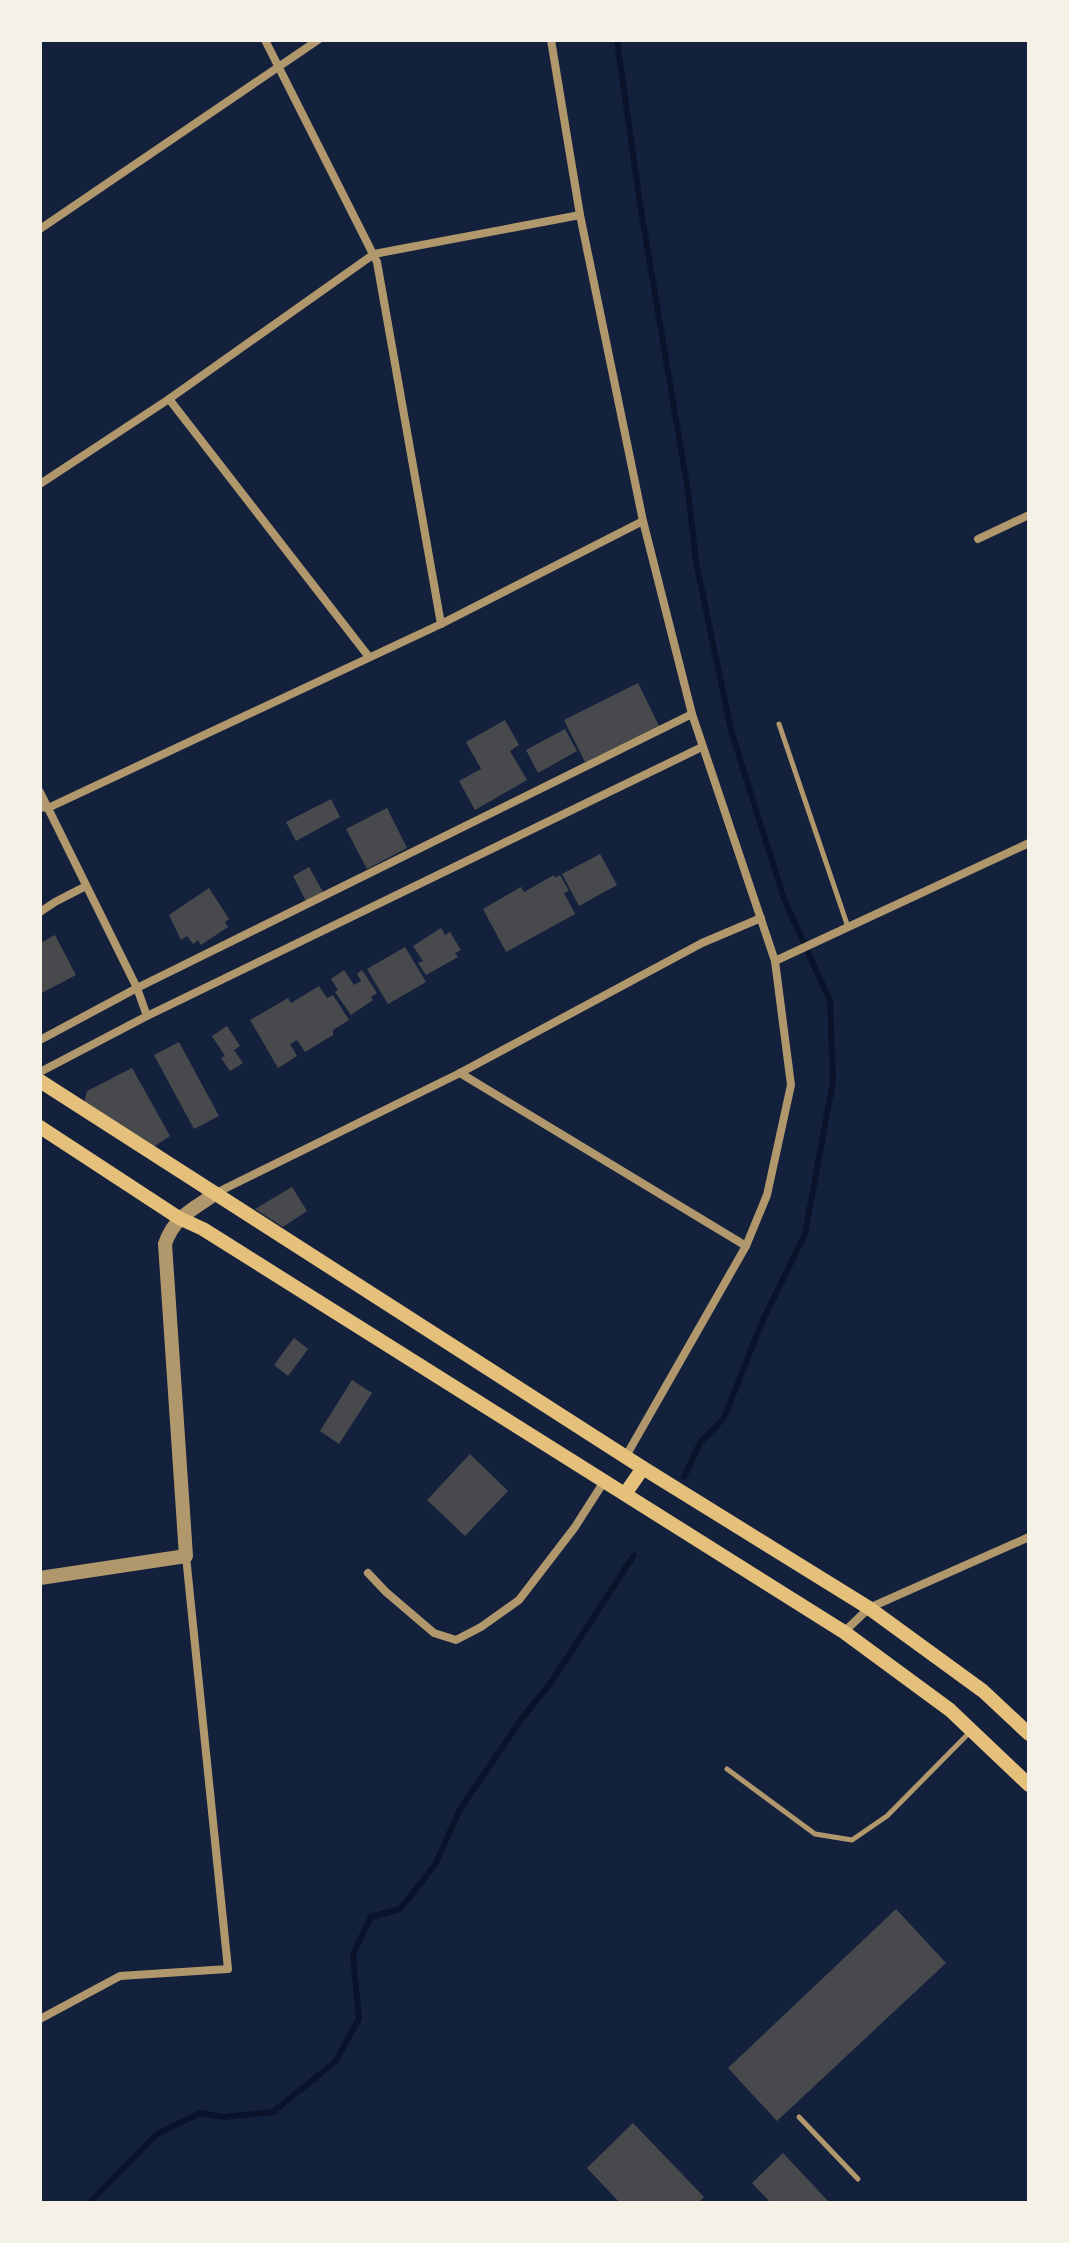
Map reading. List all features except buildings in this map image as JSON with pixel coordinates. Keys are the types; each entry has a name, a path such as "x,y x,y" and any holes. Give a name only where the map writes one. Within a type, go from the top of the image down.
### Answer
{"main road":[{"path":"40,1081 643,1468 869,1608 983,1691 1029,1734"},
{"path":"40,1127 179,1218 203,1229 844,1632 950,1710 1029,1785"},
{"path":"625,1494 643,1468"}],"street":[{"path":"265,40 374,254 441,624"},
{"path":"40,229 318,40"},
{"path":"551,40 580,215 643,521 692,714 775,961 791,1085 767,1195 746,1246 626,1456"},
{"path":"40,484 169,399 374,254 580,215"},
{"path":"169,399 369,657"},
{"path":"978,539 1029,515"},
{"path":"44,808 441,624 643,521"},
{"path":"40,1040 137,988 692,714"},
{"path":"40,1072 147,1016 702,747"},
{"path":"40,792 44,808 137,988 147,1016"},
{"path":"775,961 1029,843"},
{"path":"40,912 86,886"},
{"path":"40,2019 120,1976 228,1969 186,1556 165,1244 169,1230 179,1218 215,1194 460,1073 702,943 761,918"},
{"path":"460,1073 746,1246"},
{"path":"368,1573 434,1633 456,1640 481,1627 519,1600 575,1527 605,1480"},
{"path":"844,1632 869,1608 1029,1537"},
{"path":"40,1578 186,1556"}],"lane":[{"path":"779,724 848,928"},
{"path":"727,1769 815,1834 852,1840 887,1816 972,1731"},
{"path":"799,2117 858,2179"}],"waterway":[{"path":"617,40 640,204 688,491 696,562 731,730 784,899 830,1001 833,1081 805,1234 762,1322 724,1418 700,1443 684,1477"},
{"path":"89,2203 157,2134 200,2113 224,2117 273,2112 335,2062 359,2019 353,1954 371,1917 400,1909 435,1865 460,1809 523,1717 552,1681 634,1555"}]}
